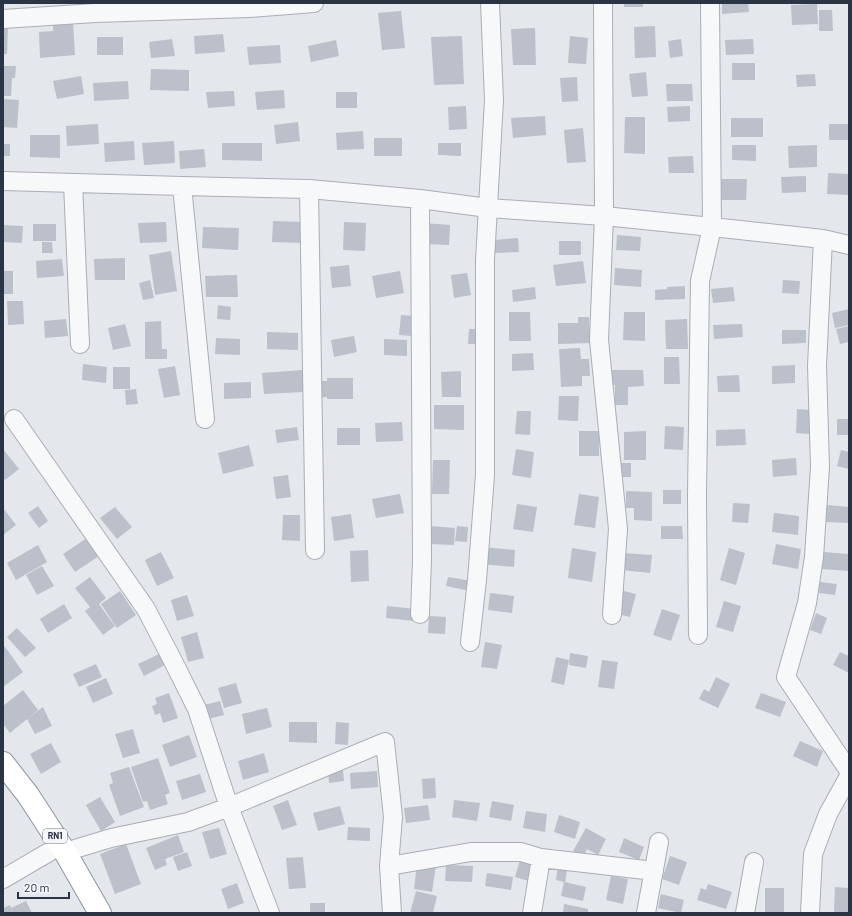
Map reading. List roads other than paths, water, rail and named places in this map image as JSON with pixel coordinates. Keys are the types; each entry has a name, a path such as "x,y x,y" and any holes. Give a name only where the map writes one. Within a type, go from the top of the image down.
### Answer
{"highway":[{"name":"RN1","path":"3,762 28,795 63,849 100,913"}],"street":[{"path":"3,19 95,13 249,8 314,3"},
{"path":"470,642 477,580 484,475 485,260 494,100 490,3"},
{"path":"603,3 604,216 598,340 618,529 612,615"},
{"path":"698,635 696,494 700,281 712,227 710,3"},
{"path":"3,181 309,189 420,199 488,208 604,216 712,227 824,239 849,245"},
{"path":"73,183 80,344"},
{"path":"182,186 205,419"},
{"path":"309,189 315,550"},
{"path":"420,199 422,559 420,614"},
{"path":"824,239 817,366 820,467 814,557 806,603 786,677 849,771"},
{"path":"14,419 146,609 197,710 230,807 270,913"},
{"path":"3,880 63,849 188,822 230,807 385,742 393,816 389,866 392,913"},
{"path":"810,913 813,854 828,814 849,776"},
{"path":"646,913 660,842"},
{"path":"389,866 471,852 521,852 541,858 654,871"},
{"path":"532,913 541,858"},
{"path":"745,913 754,862"}]}
